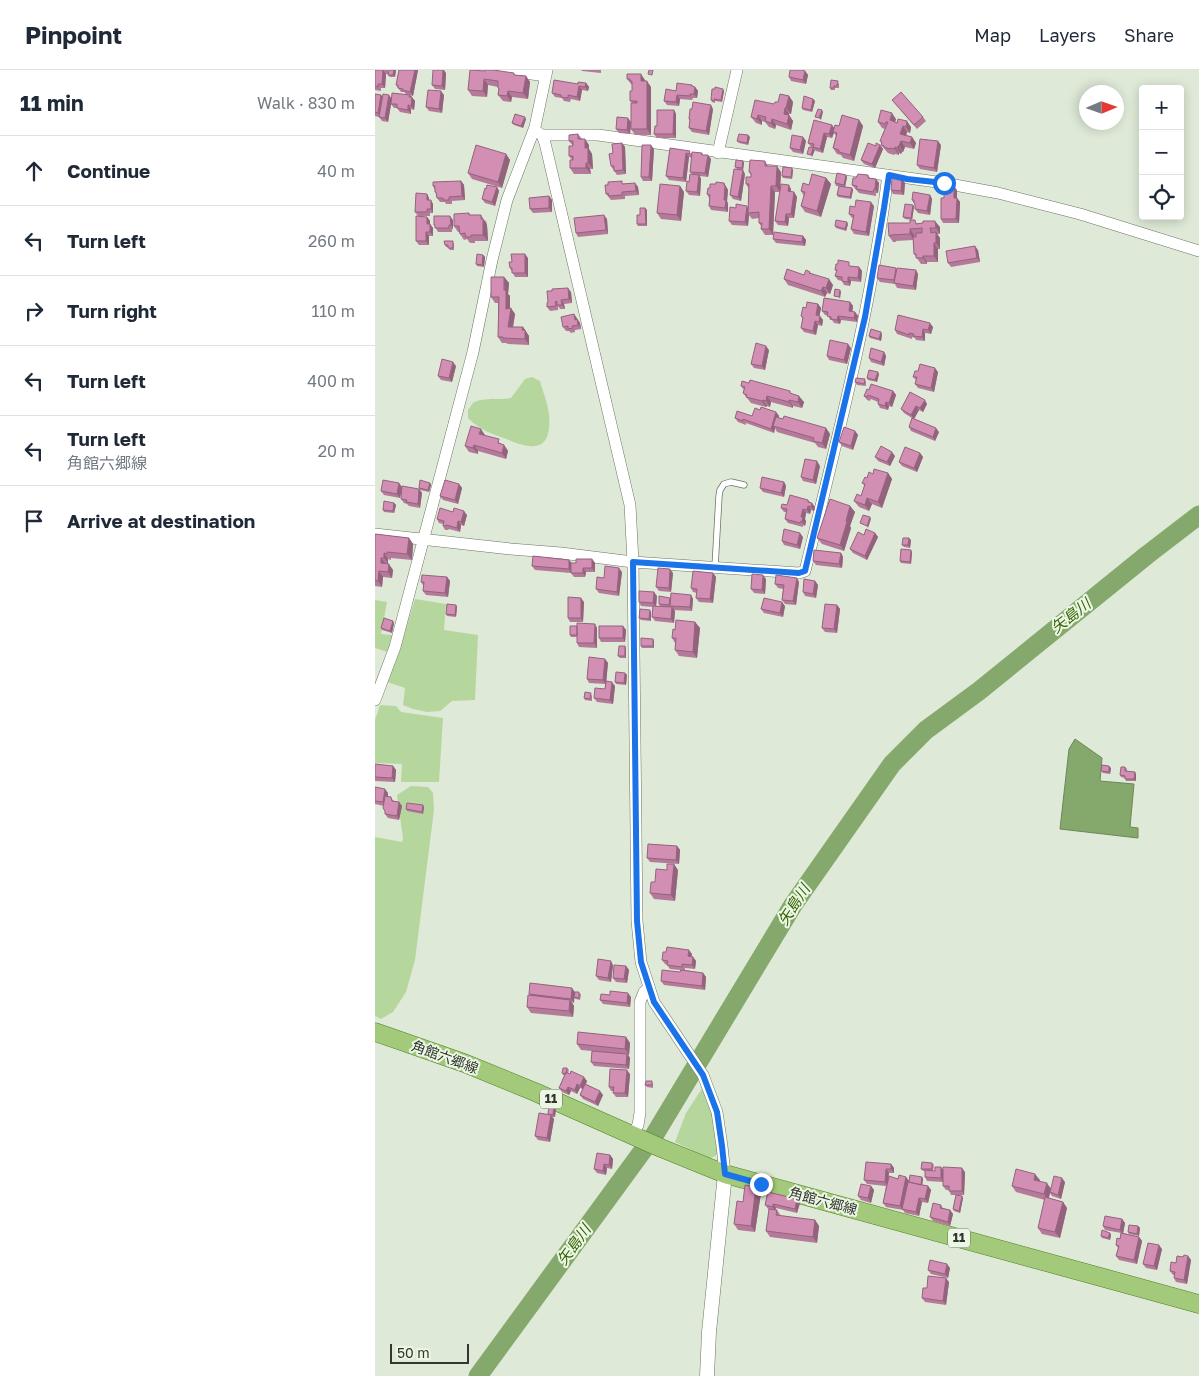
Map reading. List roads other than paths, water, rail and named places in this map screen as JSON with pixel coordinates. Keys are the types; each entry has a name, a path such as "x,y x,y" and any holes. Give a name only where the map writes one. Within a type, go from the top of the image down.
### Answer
{"main road":[{"name":"角館六郷線","path":"375,1032 464,1063 725,1174 1199,1304"}],"street":[{"path":"375,700 395,647 473,352 492,260 507,200 538,133 547,73 504,70"},
{"path":"718,153 737,70"},
{"path":"538,133 598,135 944,183 998,193 1080,214 1199,251"},
{"path":"538,133 545,143 630,505 633,562 637,921 641,962 654,1002 703,1075 717,1112 722,1146 725,1174 709,1332 707,1376"},
{"path":"375,534 511,549 561,552 633,562 799,573 805,571 865,317 889,175"},
{"path":"635,1137 640,1113 640,1002 644,992 649,987"}],"lane":[{"path":"715,568 720,490 724,484 731,482 744,485"}],"waterway":[{"name":"矢島川","path":"478,1376 655,1134 793,905 892,764 926,730 979,691 1199,515"}]}
